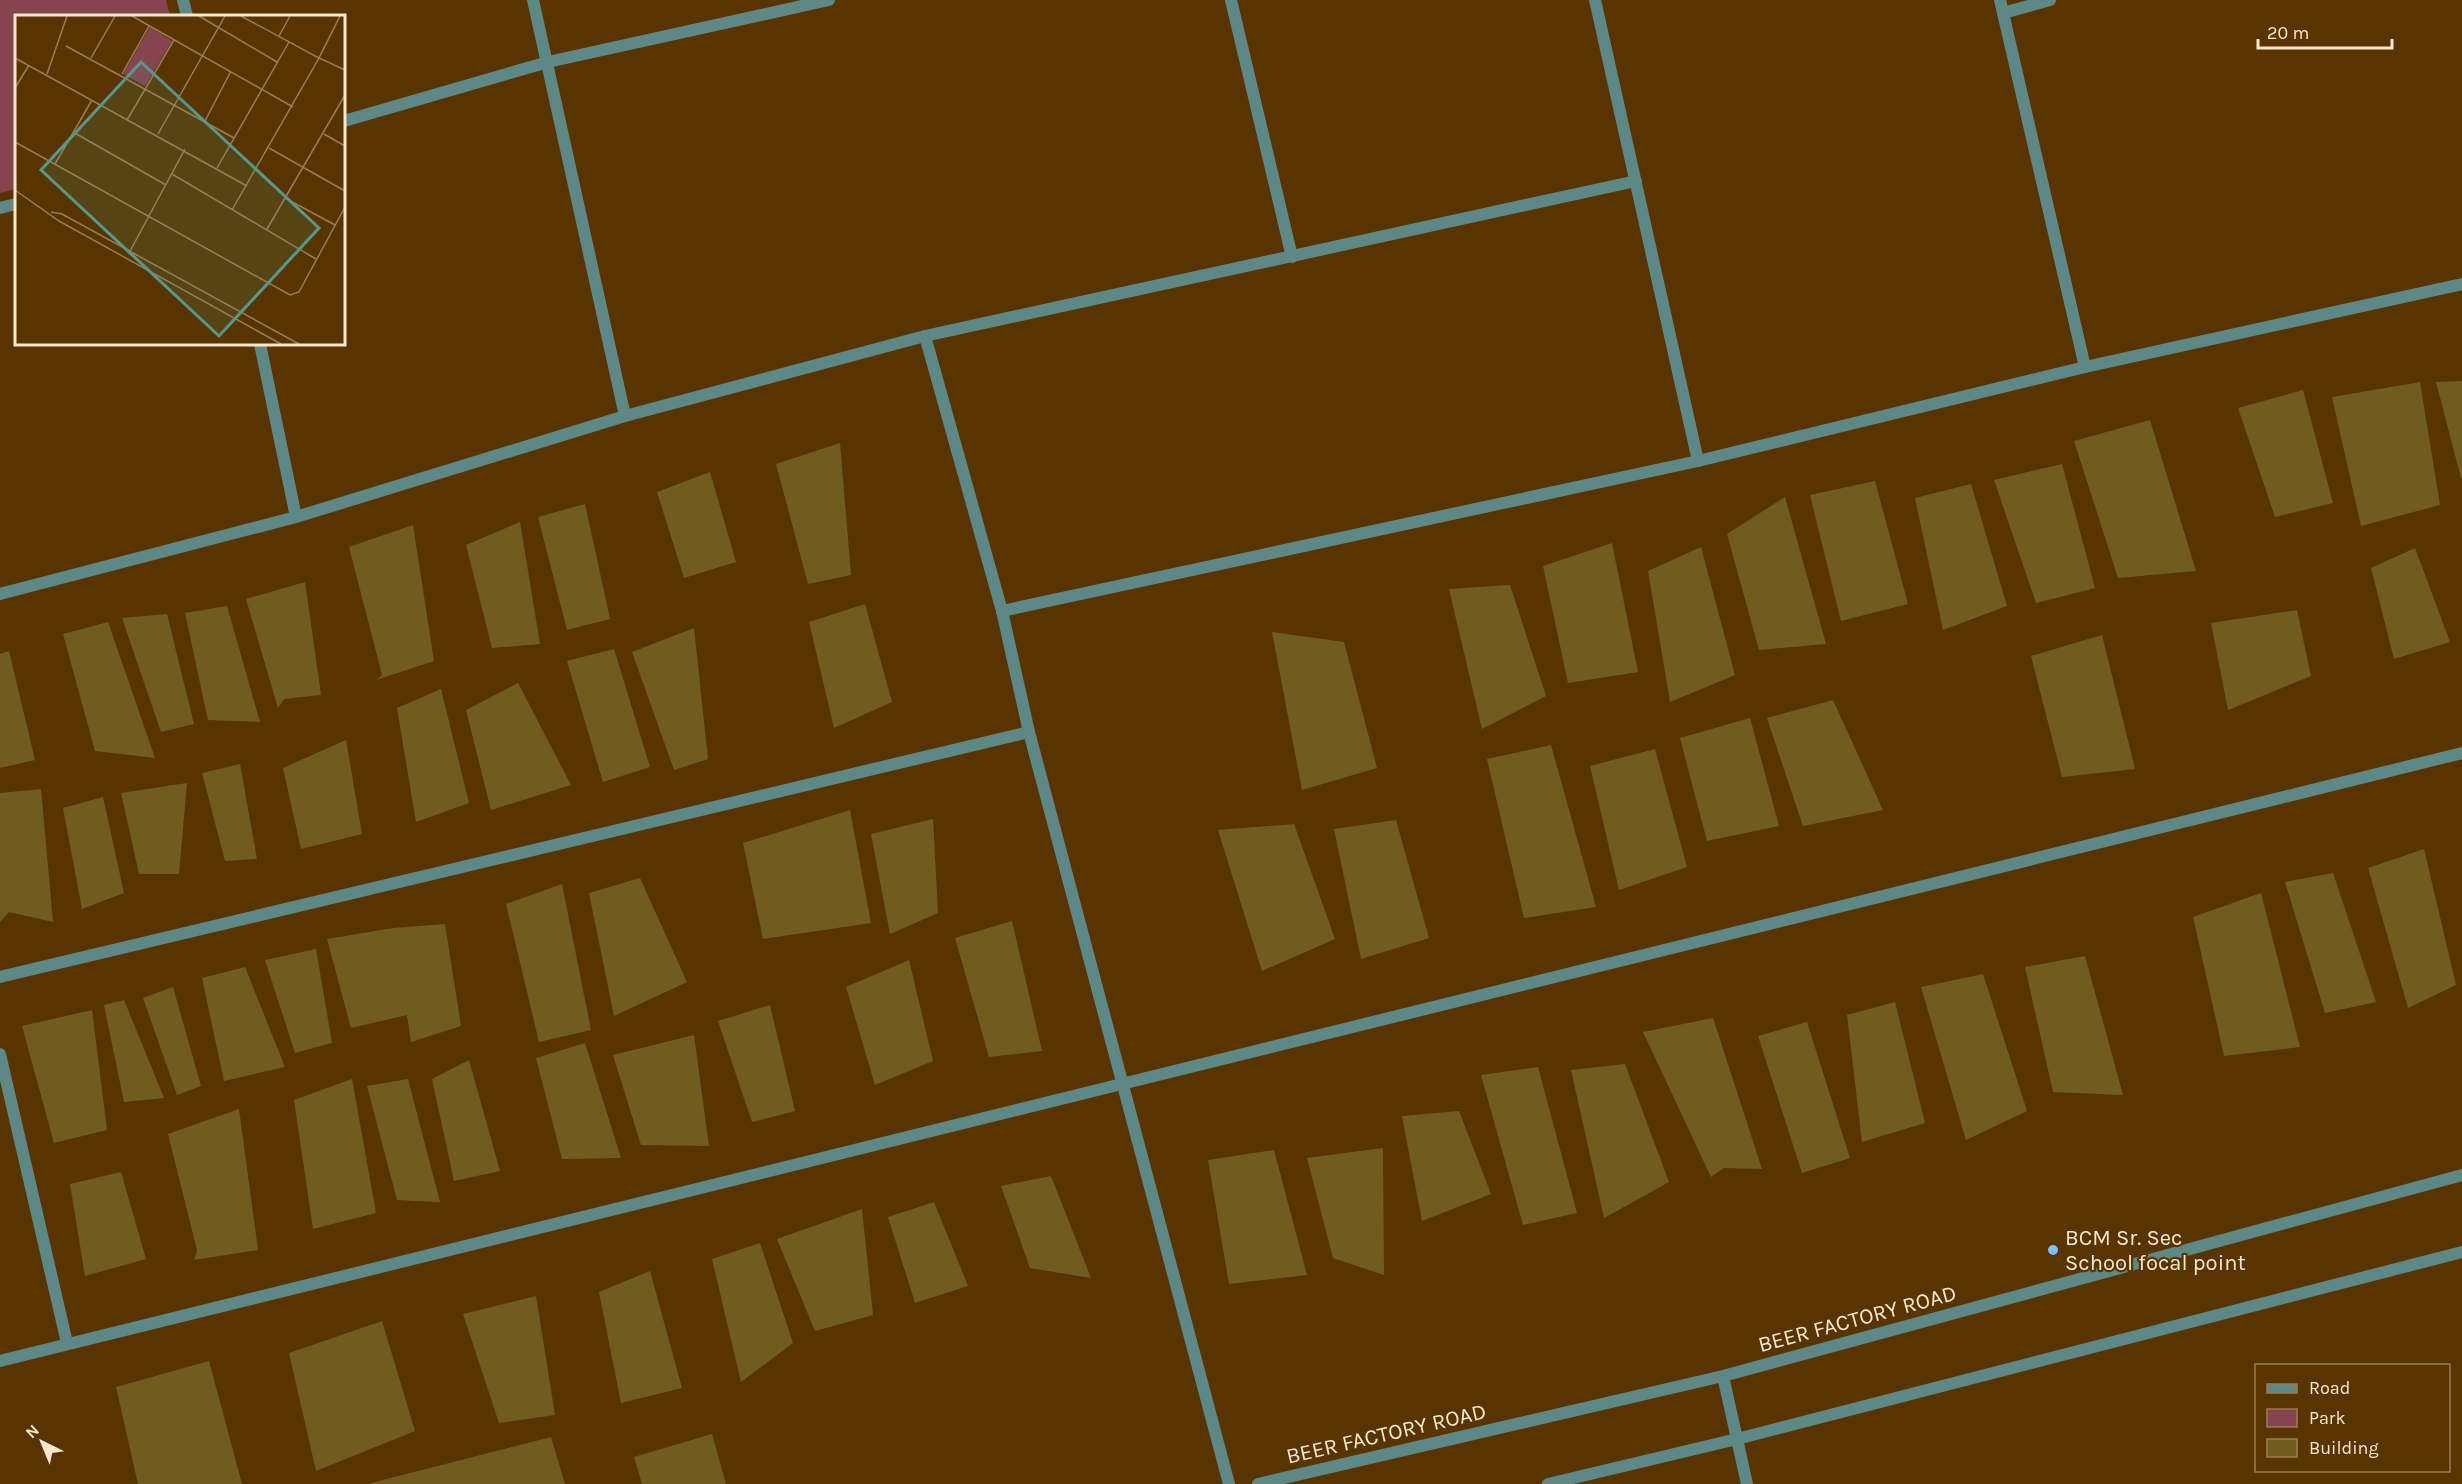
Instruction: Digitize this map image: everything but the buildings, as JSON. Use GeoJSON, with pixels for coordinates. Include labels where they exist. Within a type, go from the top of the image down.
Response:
{"type":"FeatureCollection","features":[{"type":"Feature","properties":{"kind":"street"},"geometry":{"type":"LineString","coordinates":[[183,0],[187,15]]}},
{"type":"Feature","properties":{"kind":"street"},"geometry":{"type":"LineString","coordinates":[[532,0],[548,62],[625,416]]}},
{"type":"Feature","properties":{"kind":"street"},"geometry":{"type":"LineString","coordinates":[[345,121],[548,62],[829,0]]}},
{"type":"Feature","properties":{"kind":"street"},"geometry":{"type":"LineString","coordinates":[[1231,0],[1293,257]]}},
{"type":"Feature","properties":{"kind":"street"},"geometry":{"type":"LineString","coordinates":[[1595,0],[1698,461]]}},
{"type":"Feature","properties":{"kind":"street"},"geometry":{"type":"LineString","coordinates":[[2000,0],[2085,367]]}},
{"type":"Feature","properties":{"kind":"street"},"geometry":{"type":"LineString","coordinates":[[2003,13],[2050,0]]}},
{"type":"Feature","properties":{"kind":"street"},"geometry":{"type":"LineString","coordinates":[[0,594],[296,517],[625,416],[925,336],[1636,181]]}},
{"type":"Feature","properties":{"kind":"street"},"geometry":{"type":"LineString","coordinates":[[0,208],[15,204]]}},
{"type":"Feature","properties":{"kind":"street"},"geometry":{"type":"LineString","coordinates":[[1002,611],[1698,461],[2085,367],[2462,284]]}},
{"type":"Feature","properties":{"kind":"street"},"geometry":{"type":"LineString","coordinates":[[925,336],[1002,611],[1029,732],[1229,1484]]}},
{"type":"Feature","properties":{"kind":"street"},"geometry":{"type":"LineString","coordinates":[[260,345],[296,517]]}},
{"type":"Feature","properties":{"kind":"street"},"geometry":{"type":"LineString","coordinates":[[0,977],[1029,732]]}},
{"type":"Feature","properties":{"kind":"street"},"geometry":{"type":"LineString","coordinates":[[0,1360],[2462,753]]}},
{"type":"Feature","properties":{"kind":"street"},"geometry":{"type":"LineString","coordinates":[[0,1054],[67,1343]]}},
{"type":"Feature","properties":{"kind":"street","name":"BEER FACTORY ROAD"},"geometry":{"type":"LineString","coordinates":[[1258,1484],[1723,1376],[2462,1174]]}},
{"type":"Feature","properties":{"kind":"street"},"geometry":{"type":"LineString","coordinates":[[1548,1484],[1737,1439],[2462,1252]]}},
{"type":"Feature","properties":{"kind":"street"},"geometry":{"type":"LineString","coordinates":[[1723,1376],[1747,1484]]}},
{"type":"Feature","properties":{"kind":"green space"},"geometry":{"type":"Polygon","coordinates":[[[0,0],[166,0],[170,15],[15,15],[15,189],[0,193],[0,0]]]}},
{"type":"Feature","properties":{"kind":"place","name":"BCM Sr. Sec School focal point"},"geometry":{"type":"Point","coordinates":[2053,1250]}}]}
